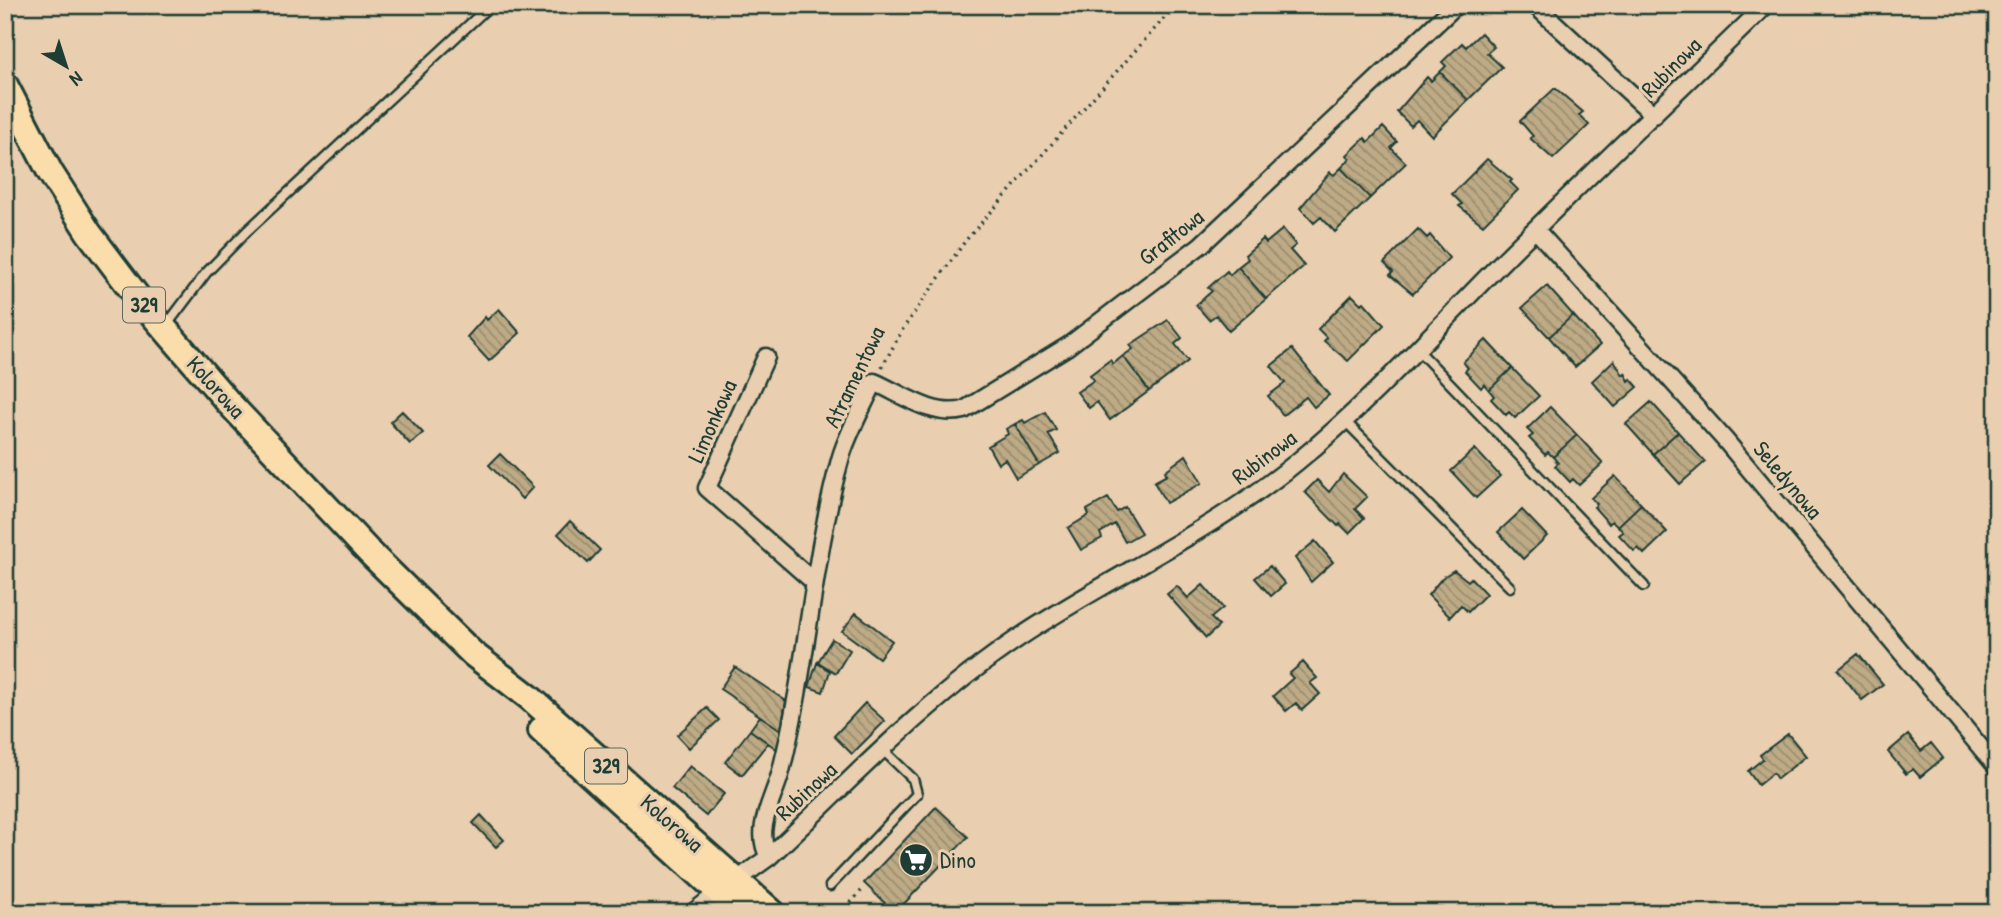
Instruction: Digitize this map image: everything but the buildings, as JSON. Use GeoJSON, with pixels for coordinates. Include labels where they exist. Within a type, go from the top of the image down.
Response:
{"type":"FeatureCollection","features":[{"type":"Feature","properties":{"kind":"main road","name":"Kolorowa"},"geometry":{"type":"LineString","coordinates":[[5,85],[50,172],[89,233],[164,329],[319,500],[473,654],[529,697],[728,886],[773,913]]}},
{"type":"Feature","properties":{"kind":"main road","name":"Kolorowa"},"geometry":{"type":"LineString","coordinates":[[728,886],[742,913]]}},
{"type":"Feature","properties":{"kind":"street","name":"Grafitowa"},"geometry":{"type":"LineString","coordinates":[[874,382],[924,405],[951,413],[964,411],[1038,366],[1201,245],[1456,5]]}},
{"type":"Feature","properties":{"kind":"street"},"geometry":{"type":"LineString","coordinates":[[1535,5],[1654,115]]}},
{"type":"Feature","properties":{"kind":"street","name":"Rubinowa"},"geometry":{"type":"LineString","coordinates":[[728,886],[769,857],[950,688],[1016,640],[1253,496],[1345,421],[1766,5]]}},
{"type":"Feature","properties":{"kind":"street","name":"Seledynowa"},"geometry":{"type":"LineString","coordinates":[[1536,230],[1726,440],[1997,767]]}},
{"type":"Feature","properties":{"kind":"street","name":"Limonkowa"},"geometry":{"type":"LineString","coordinates":[[766,357],[707,488],[814,582]]}},
{"type":"Feature","properties":{"kind":"street","name":"Atramentowa"},"geometry":{"type":"LineString","coordinates":[[769,857],[763,846],[762,835],[781,771],[814,582],[840,457],[874,382]]}},
{"type":"Feature","properties":{"kind":"street"},"geometry":{"type":"LineString","coordinates":[[695,913],[728,886]]}},
{"type":"Feature","properties":{"kind":"lane"},"geometry":{"type":"LineString","coordinates":[[164,329],[206,273],[247,231],[485,10]]}},
{"type":"Feature","properties":{"kind":"lane"},"geometry":{"type":"LineString","coordinates":[[1417,349],[1644,586]]}},
{"type":"Feature","properties":{"kind":"lane"},"geometry":{"type":"LineString","coordinates":[[1345,421],[1510,587]]}},
{"type":"Feature","properties":{"kind":"lane"},"geometry":{"type":"LineString","coordinates":[[830,886],[917,794],[913,779],[883,750]]}},
{"type":"Feature","properties":{"kind":"path","name":"Atramentowa"},"geometry":{"type":"LineString","coordinates":[[874,382],[904,327],[966,240],[1176,5]]}},
{"type":"Feature","properties":{"kind":"path"},"geometry":{"type":"LineString","coordinates":[[841,913],[862,890]]}},
{"type":"Feature","properties":{"kind":"place","name":"Dino"},"geometry":{"type":"Point","coordinates":[916,860]}}]}
